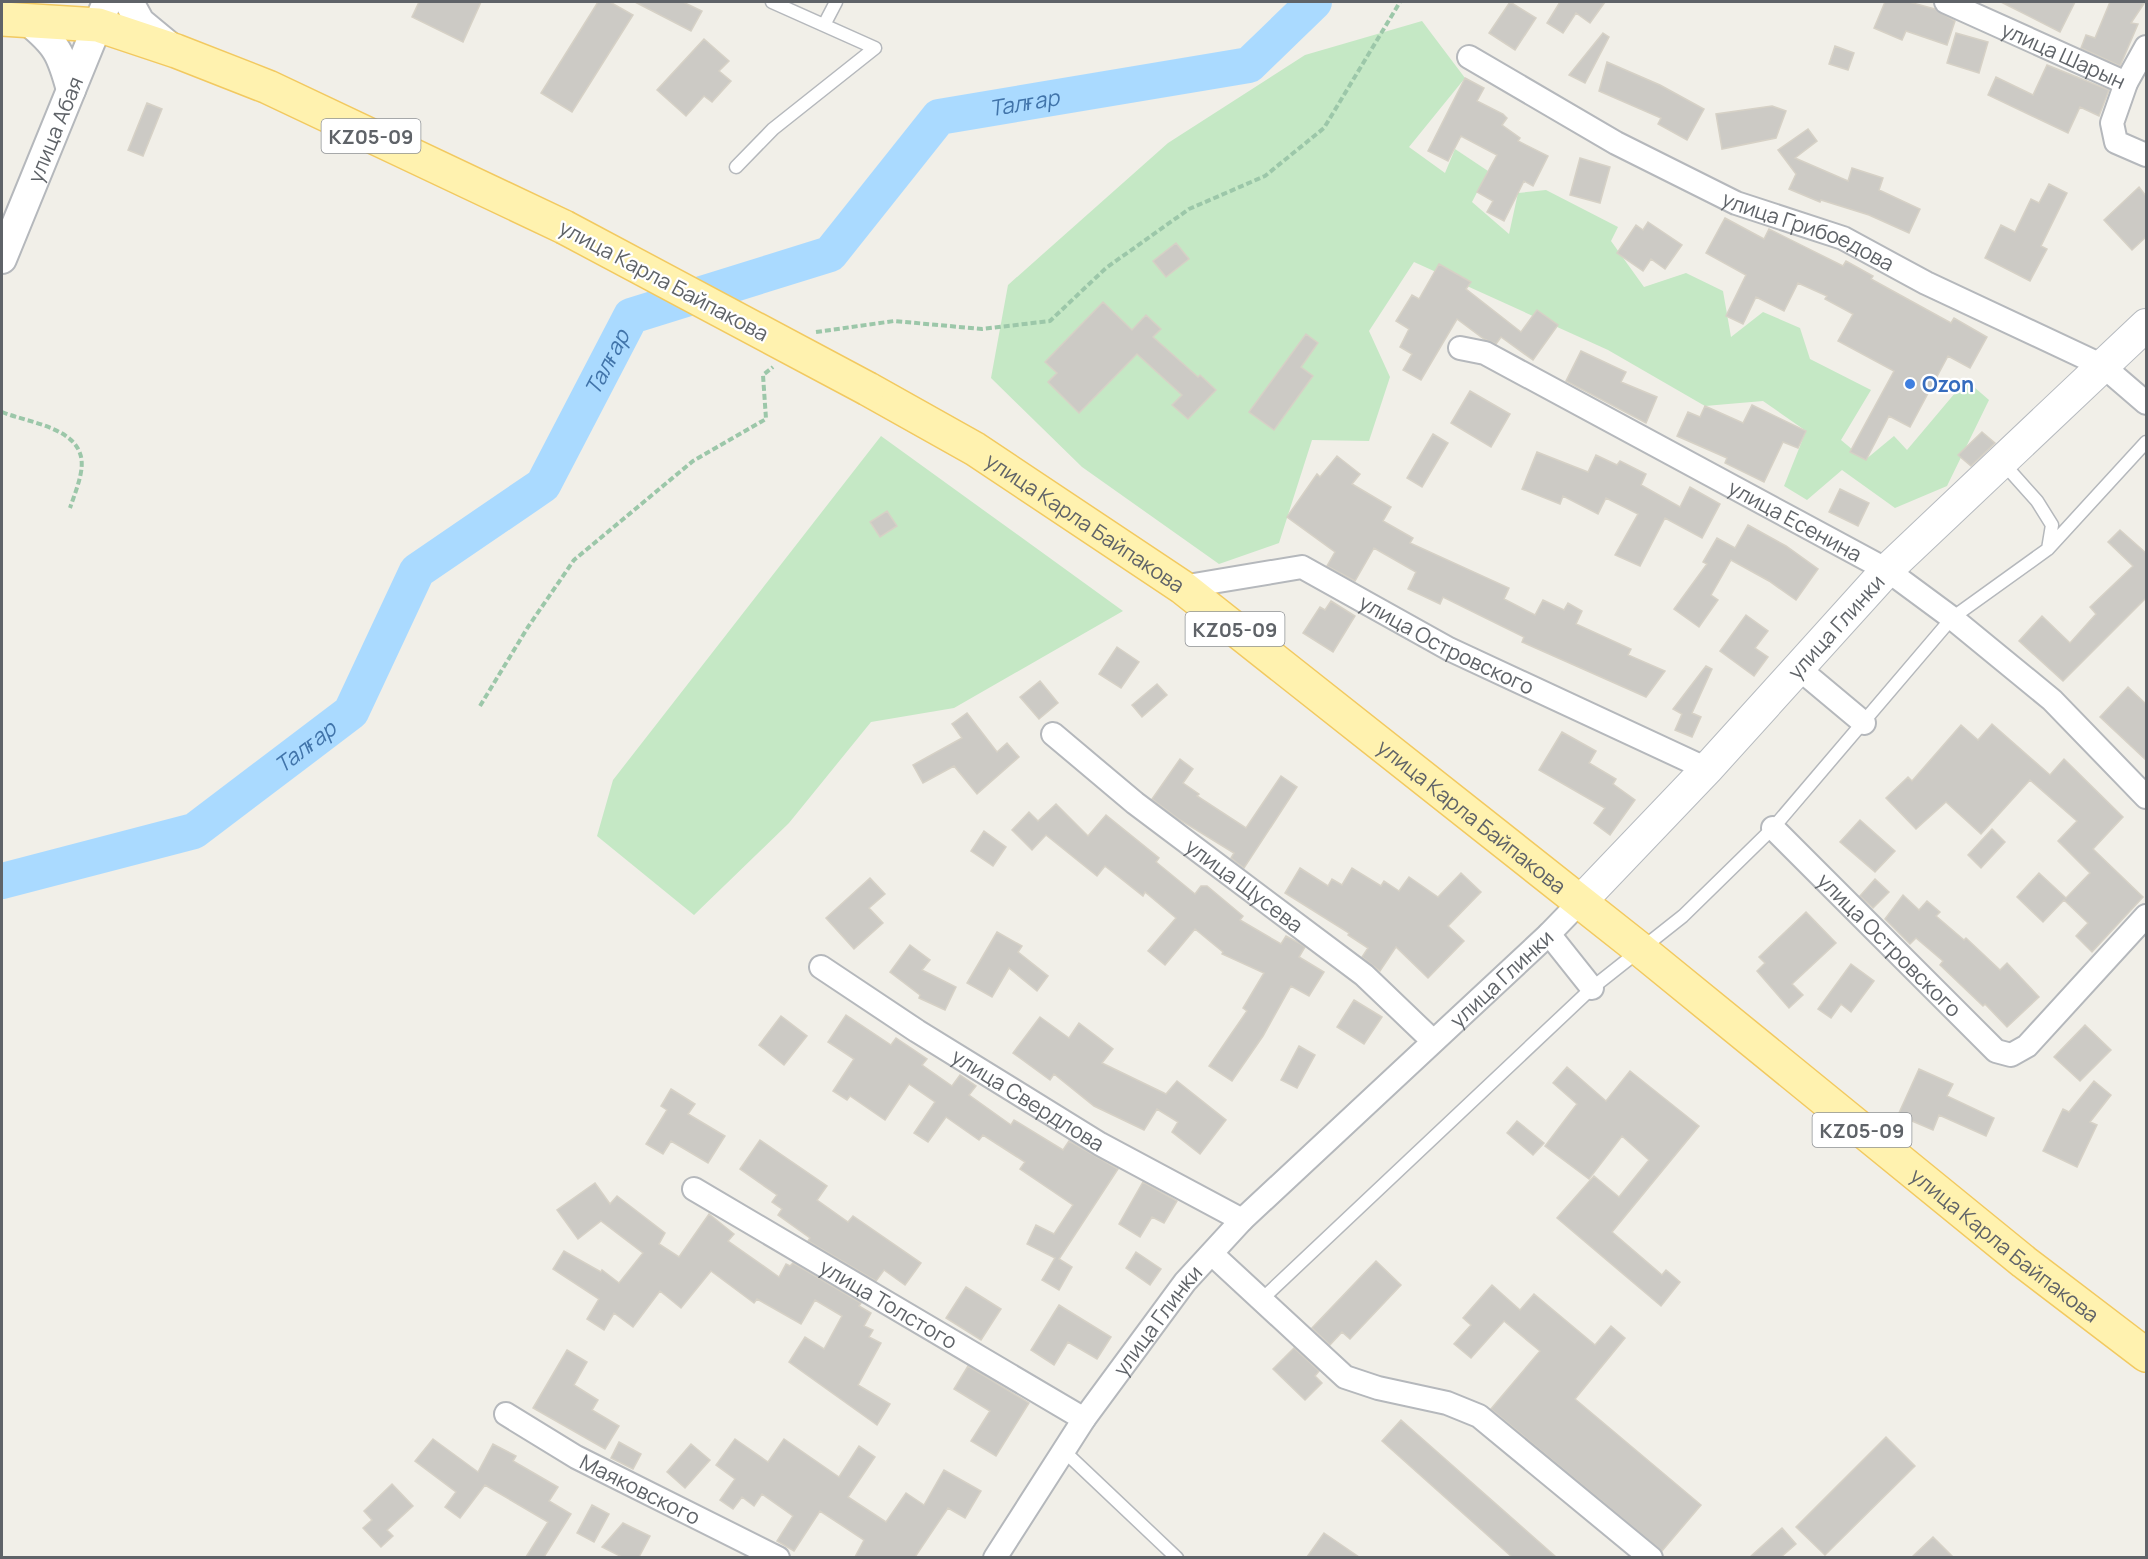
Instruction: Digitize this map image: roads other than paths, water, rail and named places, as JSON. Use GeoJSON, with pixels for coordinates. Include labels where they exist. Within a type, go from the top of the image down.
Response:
{"type":"FeatureCollection","features":[{"type":"Feature","properties":{"kind":"main road","name":"KZ05-09"},"geometry":{"type":"LineString","coordinates":[[15,20],[103,13],[176,51]]}},
{"type":"Feature","properties":{"kind":"main road","name":"улица Карла Байпакова"},"geometry":{"type":"LineString","coordinates":[[176,51],[268,87],[564,227],[868,389],[975,449],[1182,587],[1641,950],[2024,1262],[2146,1355]]}},
{"type":"Feature","properties":{"kind":"main road","name":"улица Глинки"},"geometry":{"type":"LineString","coordinates":[[1580,902],[1707,769],[1887,570],[2146,325]]}},
{"type":"Feature","properties":{"kind":"street"},"geometry":{"type":"LineString","coordinates":[[129,2],[140,22],[176,51]]}},
{"type":"Feature","properties":{"kind":"street","name":"улица Шарын"},"geometry":{"type":"LineString","coordinates":[[1946,2],[2126,83],[2112,123],[2116,142],[2146,155]]}},
{"type":"Feature","properties":{"kind":"street","name":"улица Абая"},"geometry":{"type":"LineString","coordinates":[[2,260],[103,13]]}},
{"type":"Feature","properties":{"kind":"street"},"geometry":{"type":"LineString","coordinates":[[15,20],[53,42],[63,61],[71,90]]}},
{"type":"Feature","properties":{"kind":"street"},"geometry":{"type":"LineString","coordinates":[[2126,83],[2146,47]]}},
{"type":"Feature","properties":{"kind":"street","name":"улица Грибоедова"},"geometry":{"type":"LineString","coordinates":[[1469,57],[1616,143],[1736,203],[1843,238],[1926,283],[2103,366],[2146,403]]}},
{"type":"Feature","properties":{"kind":"street","name":"улица Есенина"},"geometry":{"type":"LineString","coordinates":[[1460,348],[1485,353],[1887,570],[1952,618],[2052,700],[2146,797]]}},
{"type":"Feature","properties":{"kind":"street","name":"улица Островского"},"geometry":{"type":"LineString","coordinates":[[1182,587],[1302,567],[1449,649],[1707,769]]}},
{"type":"Feature","properties":{"kind":"street"},"geometry":{"type":"LineString","coordinates":[[1797,667],[1864,723]]}},
{"type":"Feature","properties":{"kind":"street","name":"улица Щусева"},"geometry":{"type":"LineString","coordinates":[[1053,734],[1135,803],[1364,975],[1433,1041]]}},
{"type":"Feature","properties":{"kind":"street","name":"улица Островского"},"geometry":{"type":"LineString","coordinates":[[1773,828],[1996,1051],[2011,1055],[2027,1046],[2146,916]]}},
{"type":"Feature","properties":{"kind":"street","name":"улица Глинки"},"geometry":{"type":"LineString","coordinates":[[995,1557],[1065,1452],[1084,1419],[1185,1282],[1242,1220],[1549,934],[1580,902]]}},
{"type":"Feature","properties":{"kind":"street"},"geometry":{"type":"LineString","coordinates":[[1549,934],[1592,988]]}},
{"type":"Feature","properties":{"kind":"street","name":"улица Свердлова"},"geometry":{"type":"LineString","coordinates":[[821,967],[917,1031],[1100,1144],[1242,1220]]}},
{"type":"Feature","properties":{"kind":"street","name":"улица Толстого"},"geometry":{"type":"LineString","coordinates":[[694,1189],[1084,1419]]}},
{"type":"Feature","properties":{"kind":"street"},"geometry":{"type":"LineString","coordinates":[[1212,1254],[1260,1301],[1346,1377],[1378,1388],[1447,1403],[1479,1416],[1651,1557]]}},
{"type":"Feature","properties":{"kind":"street","name":"Маяковского"},"geometry":{"type":"LineString","coordinates":[[506,1414],[576,1457],[778,1557]]}},
{"type":"Feature","properties":{"kind":"lane"},"geometry":{"type":"LineString","coordinates":[[736,167],[773,129],[875,48],[772,2]]}},
{"type":"Feature","properties":{"kind":"lane"},"geometry":{"type":"LineString","coordinates":[[824,25],[836,2]]}},
{"type":"Feature","properties":{"kind":"lane"},"geometry":{"type":"LineString","coordinates":[[1260,1301],[1592,988],[1683,916],[1773,828],[1952,618],[2048,549],[2146,442]]}},
{"type":"Feature","properties":{"kind":"lane"},"geometry":{"type":"LineString","coordinates":[[2002,461],[2037,501],[2052,525],[2048,549]]}},
{"type":"Feature","properties":{"kind":"lane"},"geometry":{"type":"LineString","coordinates":[[1065,1452],[1177,1557]]}},
{"type":"Feature","properties":{"kind":"waterway","name":"Талғар"},"geometry":{"type":"LineString","coordinates":[[2,881],[194,831],[351,712],[417,571],[543,485],[631,316],[830,254],[939,117],[1249,65],[1314,2]]}},
{"type":"Feature","properties":{"kind":"place","name":"Ozon"},"geometry":{"type":"Point","coordinates":[1910,384]}}]}
